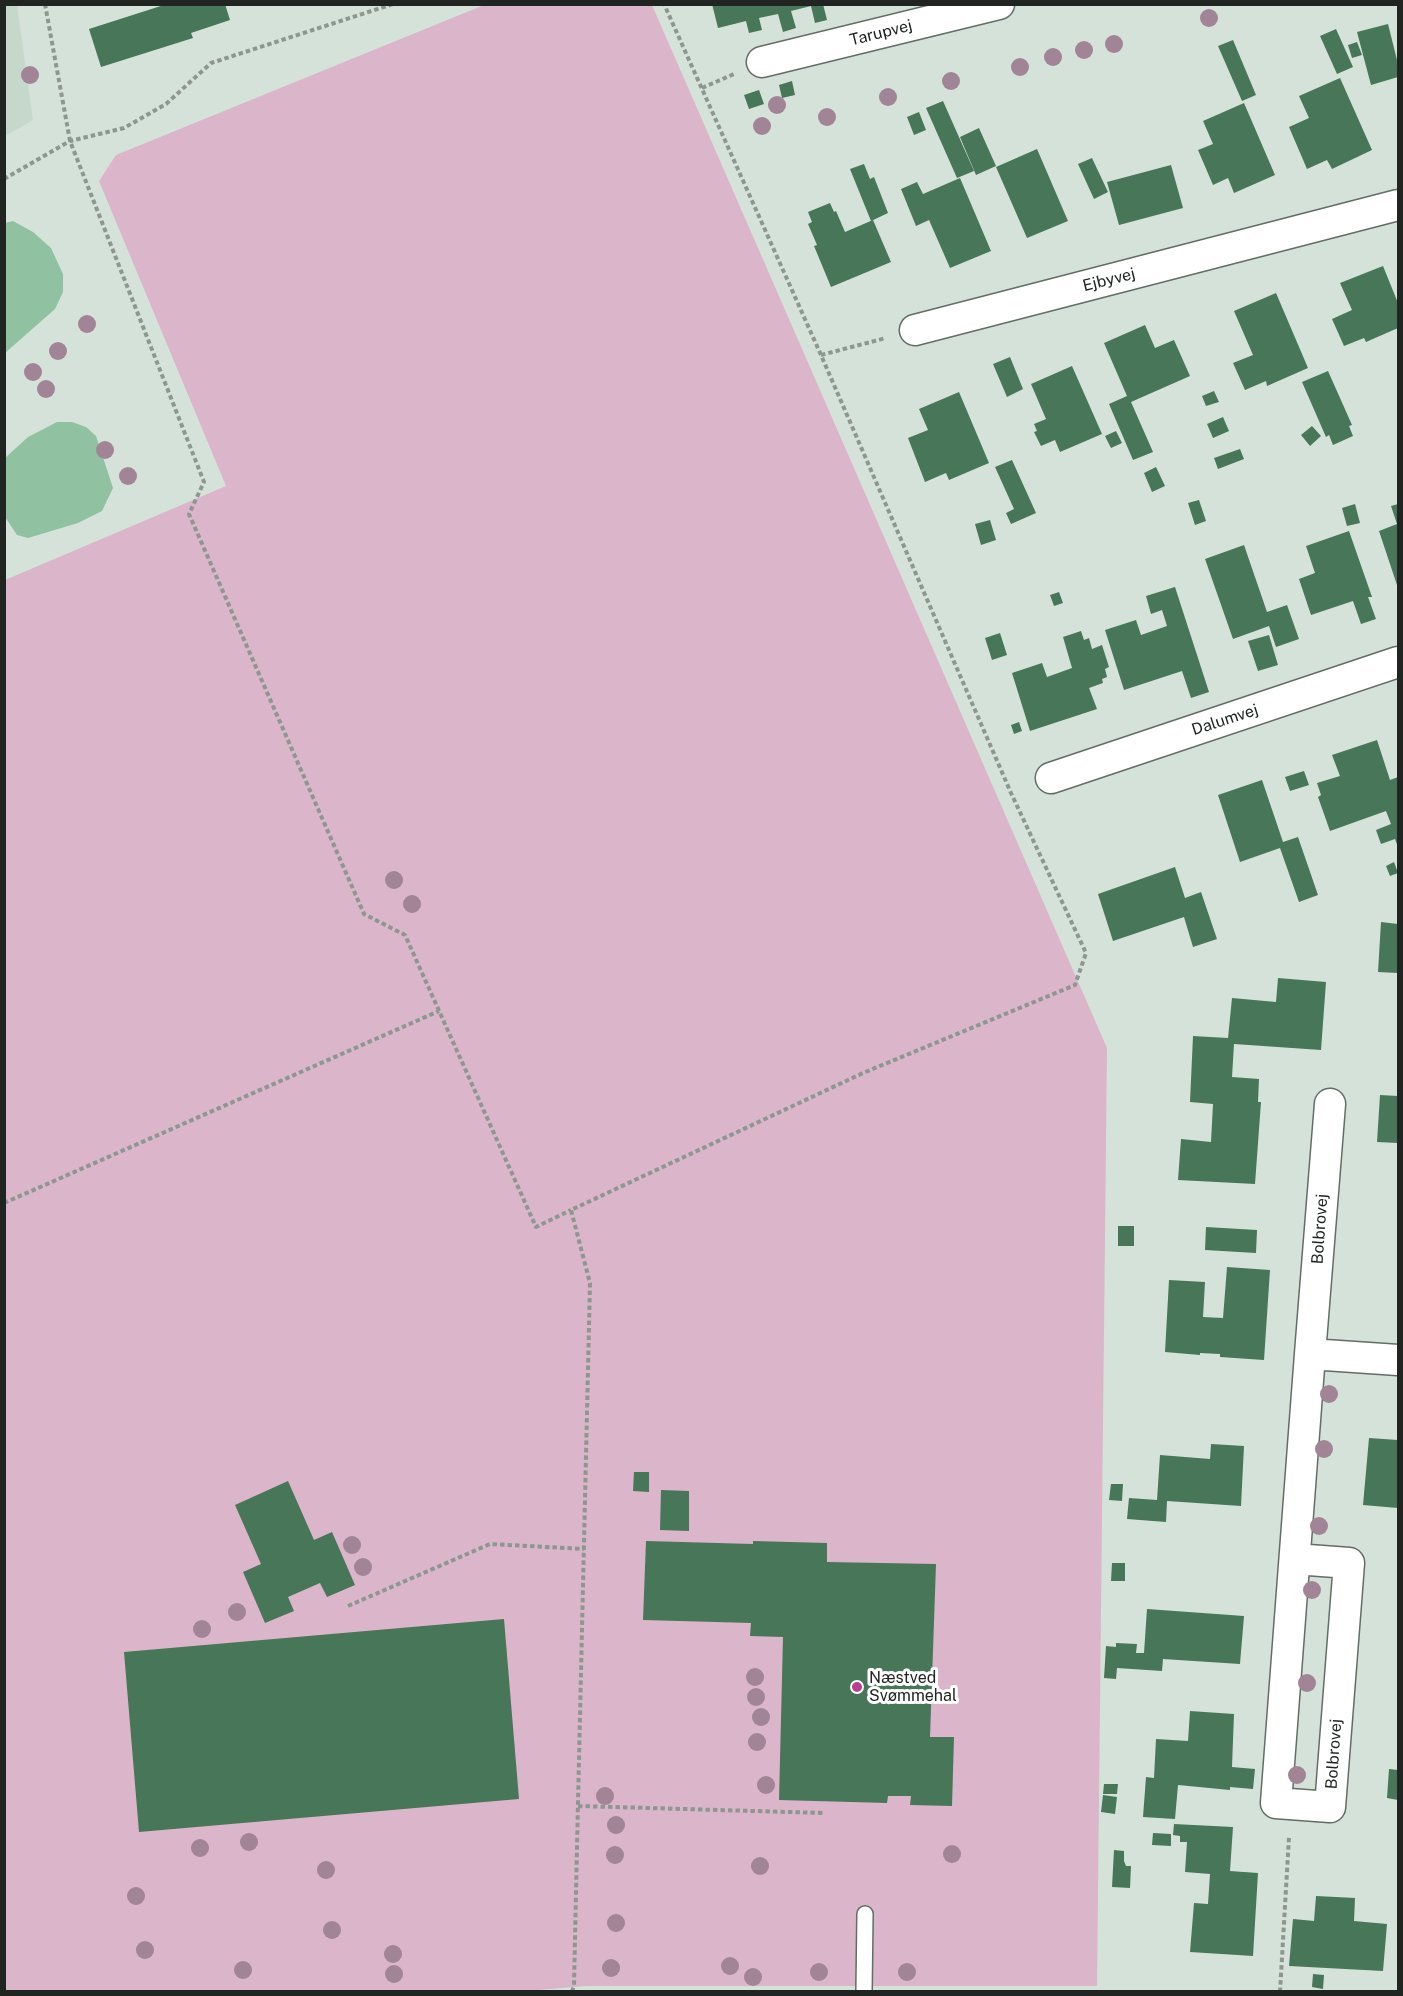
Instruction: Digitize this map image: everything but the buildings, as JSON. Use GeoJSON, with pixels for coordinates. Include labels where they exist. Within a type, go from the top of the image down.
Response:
{"type":"FeatureCollection","features":[{"type":"Feature","properties":{"kind":"street","name":"Tarupvej"},"geometry":{"type":"LineString","coordinates":[[762,62],[999,4]]}},
{"type":"Feature","properties":{"kind":"street","name":"Ejbyvej"},"geometry":{"type":"LineString","coordinates":[[915,330],[1398,205]]}},
{"type":"Feature","properties":{"kind":"street","name":"Dalumvej"},"geometry":{"type":"LineString","coordinates":[[1051,778],[1398,662]]}},
{"type":"Feature","properties":{"kind":"street","name":"Bolbrovej"},"geometry":{"type":"LineString","coordinates":[[1294,1559],[1349,1563],[1330,1808],[1276,1803],[1294,1559],[1330,1104]]}},
{"type":"Feature","properties":{"kind":"street"},"geometry":{"type":"LineString","coordinates":[[1310,1354],[1398,1360]]}},
{"type":"Feature","properties":{"kind":"lane"},"geometry":{"type":"LineString","coordinates":[[864,1992],[865,1914]]}},
{"type":"Feature","properties":{"kind":"path"},"geometry":{"type":"LineString","coordinates":[[45,4],[70,141],[204,483],[189,514],[364,914],[405,935],[536,1227],[863,1073],[1075,986],[1086,953],[1011,793],[821,355],[664,4]]}},
{"type":"Feature","properties":{"kind":"path"},"geometry":{"type":"LineString","coordinates":[[4,179],[70,141],[124,128],[166,104],[211,63],[393,4]]}},
{"type":"Feature","properties":{"kind":"path"},"geometry":{"type":"LineString","coordinates":[[821,355],[915,330]]}},
{"type":"Feature","properties":{"kind":"path"},"geometry":{"type":"LineString","coordinates":[[4,1203],[439,1011]]}},
{"type":"Feature","properties":{"kind":"path"},"geometry":{"type":"LineString","coordinates":[[571,1210],[590,1283],[574,1986],[572,1992]]}},
{"type":"Feature","properties":{"kind":"path"},"geometry":{"type":"LineString","coordinates":[[348,1606],[490,1544],[584,1549]]}},
{"type":"Feature","properties":{"kind":"path"},"geometry":{"type":"LineString","coordinates":[[1280,1992],[1291,1804]]}},
{"type":"Feature","properties":{"kind":"path"},"geometry":{"type":"LineString","coordinates":[[578,1806],[824,1813]]}},
{"type":"Feature","properties":{"kind":"shaded area"},"geometry":{"type":"Polygon","coordinates":[[[5,4],[17,5],[33,120],[5,136],[5,4]]]}},
{"type":"Feature","properties":{"kind":"shaded area"},"geometry":{"type":"Polygon","coordinates":[[[484,5],[652,5],[1107,1048],[1097,1986],[587,1986],[514,1992],[5,1991],[5,580],[226,486],[99,181],[116,155],[484,5]]]}},
{"type":"Feature","properties":{"kind":"shaded area"},"geometry":{"type":"Polygon","coordinates":[[[13,221],[33,232],[51,248],[63,274],[63,292],[55,309],[5,353],[5,223],[13,221]]]}},
{"type":"Feature","properties":{"kind":"shaded area"},"geometry":{"type":"Polygon","coordinates":[[[57,422],[72,422],[86,427],[96,436],[113,488],[102,511],[78,523],[28,538],[17,535],[5,517],[5,458],[28,437],[57,422]]]}},
{"type":"Feature","properties":{"kind":"place","name":"Næstved Svømmehal"},"geometry":{"type":"Point","coordinates":[857,1687]}}]}
